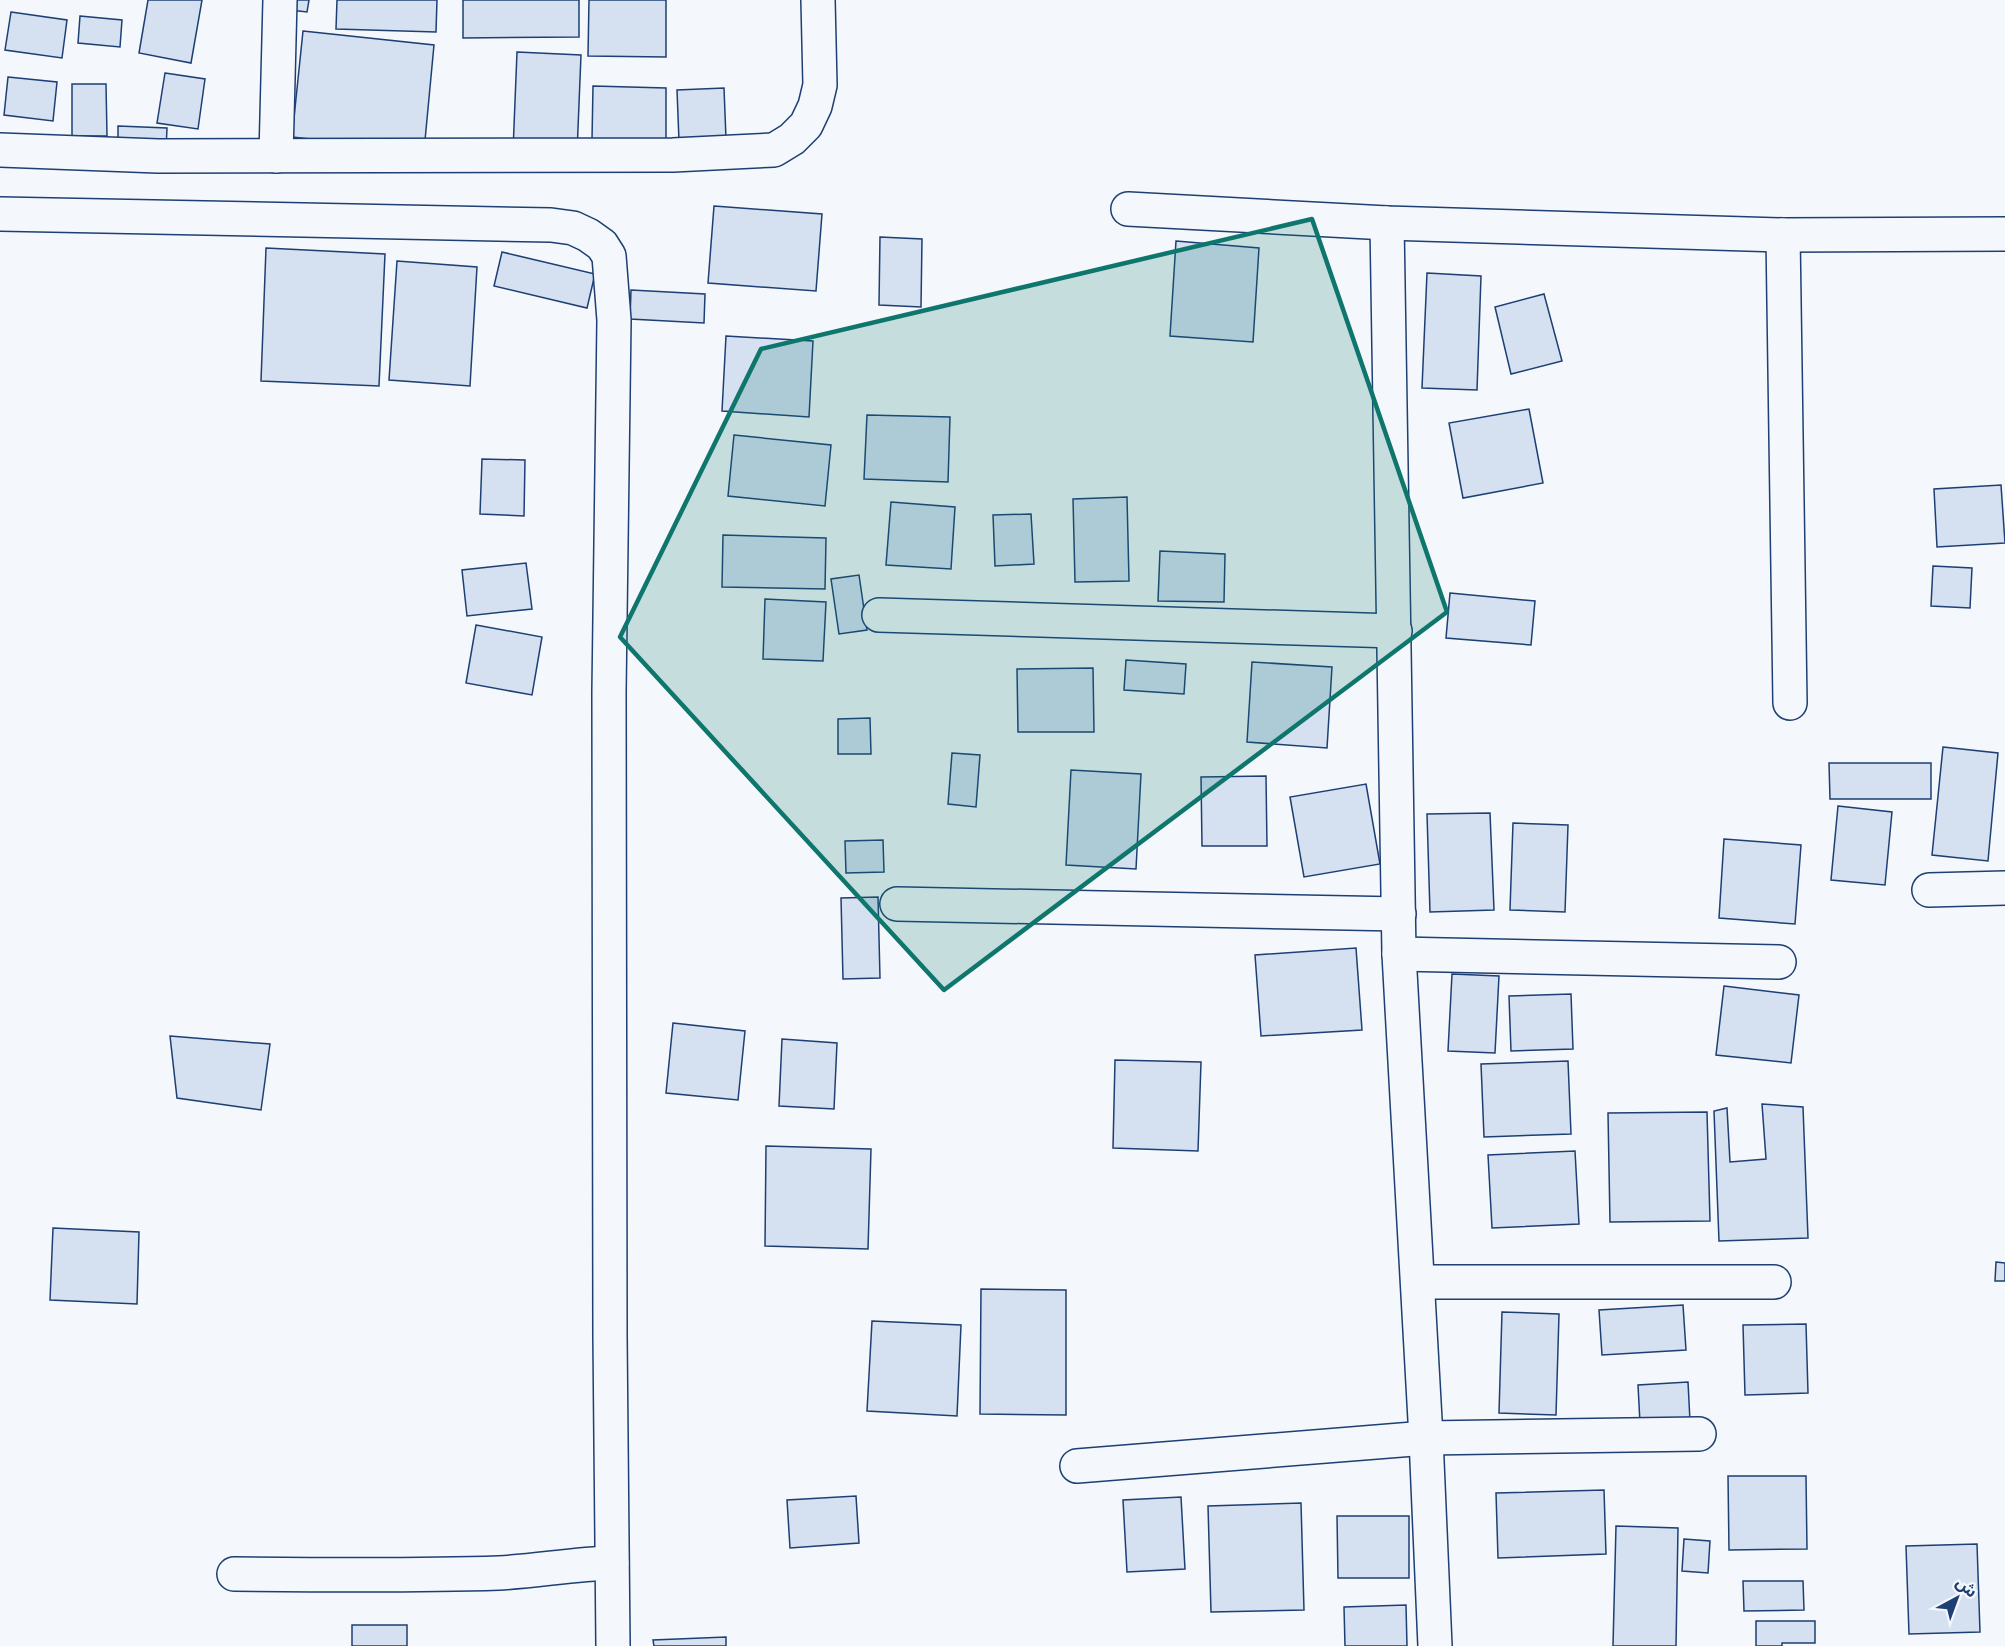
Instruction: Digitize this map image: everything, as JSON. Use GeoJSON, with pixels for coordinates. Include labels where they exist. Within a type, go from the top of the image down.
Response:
{"type":"FeatureCollection","features":[{"type":"Feature","properties":{"kind":"street"},"geometry":{"type":"LineString","coordinates":[[276,156],[280,0]]}},
{"type":"Feature","properties":{"kind":"street"},"geometry":{"type":"LineString","coordinates":[[0,150],[158,156],[276,156],[673,155],[774,150],[792,139],[806,125],[815,106],[820,85],[818,0]]}},
{"type":"Feature","properties":{"kind":"street"},"geometry":{"type":"LineString","coordinates":[[1128,209],[1387,223],[1783,235],[2005,234]]}},
{"type":"Feature","properties":{"kind":"street"},"geometry":{"type":"LineString","coordinates":[[0,214],[551,225],[573,228],[588,235],[602,245],[609,256],[614,320],[609,692],[613,1646]]}},
{"type":"Feature","properties":{"kind":"street"},"geometry":{"type":"LineString","coordinates":[[1387,223],[1399,954],[1418,1282],[1435,1646]]}},
{"type":"Feature","properties":{"kind":"street"},"geometry":{"type":"LineString","coordinates":[[1783,235],[1790,703]]}},
{"type":"Feature","properties":{"kind":"street"},"geometry":{"type":"LineString","coordinates":[[879,615],[1395,630]]}},
{"type":"Feature","properties":{"kind":"street"},"geometry":{"type":"LineString","coordinates":[[1929,890],[2005,888]]}},
{"type":"Feature","properties":{"kind":"street"},"geometry":{"type":"LineString","coordinates":[[897,904],[1399,914]]}},
{"type":"Feature","properties":{"kind":"street"},"geometry":{"type":"LineString","coordinates":[[1399,954],[1779,962]]}},
{"type":"Feature","properties":{"kind":"street"},"geometry":{"type":"LineString","coordinates":[[1418,1282],[1774,1282]]}},
{"type":"Feature","properties":{"kind":"street"},"geometry":{"type":"LineString","coordinates":[[1077,1466],[1426,1438],[1699,1434]]}},
{"type":"Feature","properties":{"kind":"street"},"geometry":{"type":"LineString","coordinates":[[234,1574],[420,1576],[517,1572],[612,1563]]}},
{"type":"Feature","properties":{"kind":"highlighted area"},"geometry":{"type":"Polygon","coordinates":[[[1312,219],[1447,612],[944,990],[620,637],[761,349],[1312,219]]]}},
{"type":"Feature","properties":{"kind":"building"},"geometry":{"type":"Polygon","coordinates":[[[148,0],[202,0],[191,63],[139,53],[148,0]]]}},
{"type":"Feature","properties":{"kind":"building"},"geometry":{"type":"Polygon","coordinates":[[[291,0],[309,0],[307,12],[290,10],[291,0]]]}},
{"type":"Feature","properties":{"kind":"building"},"geometry":{"type":"Polygon","coordinates":[[[337,0],[437,0],[436,32],[336,29],[337,0]]]}},
{"type":"Feature","properties":{"kind":"building"},"geometry":{"type":"Polygon","coordinates":[[[463,0],[579,0],[579,37],[463,38],[463,0]]]}},
{"type":"Feature","properties":{"kind":"building"},"geometry":{"type":"Polygon","coordinates":[[[589,0],[666,0],[666,57],[588,56],[589,0]]]}},
{"type":"Feature","properties":{"kind":"building"},"geometry":{"type":"Polygon","coordinates":[[[11,12],[67,20],[62,58],[5,50],[11,12]]]}},
{"type":"Feature","properties":{"kind":"building"},"geometry":{"type":"Polygon","coordinates":[[[80,16],[122,20],[120,47],[78,43],[80,16]]]}},
{"type":"Feature","properties":{"kind":"building"},"geometry":{"type":"Polygon","coordinates":[[[303,31],[434,45],[424,151],[292,137],[303,31]]]}},
{"type":"Feature","properties":{"kind":"building"},"geometry":{"type":"Polygon","coordinates":[[[517,52],[581,55],[577,153],[513,151],[517,52]]]}},
{"type":"Feature","properties":{"kind":"building"},"geometry":{"type":"Polygon","coordinates":[[[165,73],[205,79],[198,129],[157,123],[165,73]]]}},
{"type":"Feature","properties":{"kind":"building"},"geometry":{"type":"Polygon","coordinates":[[[8,77],[57,82],[53,121],[4,115],[8,77]]]}},
{"type":"Feature","properties":{"kind":"building"},"geometry":{"type":"Polygon","coordinates":[[[72,84],[106,84],[107,136],[72,136],[72,84]]]}},
{"type":"Feature","properties":{"kind":"building"},"geometry":{"type":"Polygon","coordinates":[[[593,86],[666,88],[666,141],[592,140],[593,86]]]}},
{"type":"Feature","properties":{"kind":"building"},"geometry":{"type":"Polygon","coordinates":[[[724,88],[726,139],[679,141],[677,90],[724,88]]]}},
{"type":"Feature","properties":{"kind":"building"},"geometry":{"type":"Polygon","coordinates":[[[118,126],[167,128],[166,150],[118,148],[118,126]]]}},
{"type":"Feature","properties":{"kind":"building"},"geometry":{"type":"Polygon","coordinates":[[[714,206],[822,214],[816,291],[708,283],[714,206]]]}},
{"type":"Feature","properties":{"kind":"building"},"geometry":{"type":"Polygon","coordinates":[[[880,237],[922,239],[921,307],[879,305],[880,237]]]}},
{"type":"Feature","properties":{"kind":"building"},"geometry":{"type":"Polygon","coordinates":[[[1176,241],[1259,248],[1253,342],[1170,336],[1176,241]]]}},
{"type":"Feature","properties":{"kind":"building"},"geometry":{"type":"Polygon","coordinates":[[[266,248],[385,254],[379,386],[261,381],[266,248]]]}},
{"type":"Feature","properties":{"kind":"building"},"geometry":{"type":"Polygon","coordinates":[[[502,252],[595,274],[587,308],[494,286],[502,252]]]}},
{"type":"Feature","properties":{"kind":"building"},"geometry":{"type":"Polygon","coordinates":[[[397,261],[477,267],[470,386],[389,380],[397,261]]]}},
{"type":"Feature","properties":{"kind":"building"},"geometry":{"type":"Polygon","coordinates":[[[1427,273],[1481,276],[1477,390],[1422,388],[1427,273]]]}},
{"type":"Feature","properties":{"kind":"building"},"geometry":{"type":"Polygon","coordinates":[[[631,290],[705,294],[704,323],[630,319],[631,290]]]}},
{"type":"Feature","properties":{"kind":"building"},"geometry":{"type":"Polygon","coordinates":[[[1544,294],[1562,361],[1511,374],[1495,307],[1544,294]]]}},
{"type":"Feature","properties":{"kind":"building"},"geometry":{"type":"Polygon","coordinates":[[[726,336],[813,341],[809,417],[722,411],[726,336]]]}},
{"type":"Feature","properties":{"kind":"building"},"geometry":{"type":"Polygon","coordinates":[[[1529,409],[1543,483],[1463,498],[1449,423],[1529,409]]]}},
{"type":"Feature","properties":{"kind":"building"},"geometry":{"type":"Polygon","coordinates":[[[867,415],[950,417],[948,482],[864,479],[867,415]]]}},
{"type":"Feature","properties":{"kind":"building"},"geometry":{"type":"Polygon","coordinates":[[[734,435],[831,445],[825,506],[728,496],[734,435]]]}},
{"type":"Feature","properties":{"kind":"building"},"geometry":{"type":"Polygon","coordinates":[[[482,459],[525,460],[524,516],[480,514],[482,459]]]}},
{"type":"Feature","properties":{"kind":"building"},"geometry":{"type":"Polygon","coordinates":[[[2001,485],[2005,543],[1937,547],[1934,489],[2001,485]]]}},
{"type":"Feature","properties":{"kind":"building"},"geometry":{"type":"Polygon","coordinates":[[[1127,497],[1129,581],[1075,582],[1073,499],[1127,497]]]}},
{"type":"Feature","properties":{"kind":"building"},"geometry":{"type":"Polygon","coordinates":[[[891,502],[955,507],[951,569],[886,565],[891,502]]]}},
{"type":"Feature","properties":{"kind":"building"},"geometry":{"type":"Polygon","coordinates":[[[1031,514],[1034,564],[995,566],[993,515],[1031,514]]]}},
{"type":"Feature","properties":{"kind":"building"},"geometry":{"type":"Polygon","coordinates":[[[723,535],[826,538],[825,589],[722,587],[723,535]]]}},
{"type":"Feature","properties":{"kind":"building"},"geometry":{"type":"Polygon","coordinates":[[[1160,551],[1225,554],[1224,602],[1158,601],[1160,551]]]}},
{"type":"Feature","properties":{"kind":"building"},"geometry":{"type":"Polygon","coordinates":[[[526,563],[532,609],[467,616],[462,570],[526,563]]]}},
{"type":"Feature","properties":{"kind":"building"},"geometry":{"type":"Polygon","coordinates":[[[1933,566],[1972,568],[1970,608],[1931,606],[1933,566]]]}},
{"type":"Feature","properties":{"kind":"building"},"geometry":{"type":"Polygon","coordinates":[[[859,575],[867,630],[839,634],[831,579],[859,575]]]}},
{"type":"Feature","properties":{"kind":"building"},"geometry":{"type":"Polygon","coordinates":[[[1450,593],[1535,601],[1531,645],[1446,638],[1450,593]]]}},
{"type":"Feature","properties":{"kind":"building"},"geometry":{"type":"Polygon","coordinates":[[[765,599],[826,602],[823,661],[763,659],[765,599]]]}},
{"type":"Feature","properties":{"kind":"building"},"geometry":{"type":"Polygon","coordinates":[[[476,625],[542,637],[532,695],[466,683],[476,625]]]}},
{"type":"Feature","properties":{"kind":"building"},"geometry":{"type":"Polygon","coordinates":[[[1126,660],[1186,664],[1184,694],[1124,690],[1126,660]]]}},
{"type":"Feature","properties":{"kind":"building"},"geometry":{"type":"Polygon","coordinates":[[[1252,662],[1332,667],[1327,748],[1247,742],[1252,662]]]}},
{"type":"Feature","properties":{"kind":"building"},"geometry":{"type":"Polygon","coordinates":[[[1093,668],[1094,732],[1018,732],[1017,669],[1093,668]]]}},
{"type":"Feature","properties":{"kind":"building"},"geometry":{"type":"Polygon","coordinates":[[[870,718],[871,754],[838,754],[838,719],[870,718]]]}},
{"type":"Feature","properties":{"kind":"building"},"geometry":{"type":"Polygon","coordinates":[[[1943,747],[1998,753],[1988,861],[1932,855],[1943,747]]]}},
{"type":"Feature","properties":{"kind":"building"},"geometry":{"type":"Polygon","coordinates":[[[952,753],[980,755],[976,807],[948,804],[952,753]]]}},
{"type":"Feature","properties":{"kind":"building"},"geometry":{"type":"Polygon","coordinates":[[[1829,763],[1931,763],[1931,799],[1830,799],[1829,763]]]}},
{"type":"Feature","properties":{"kind":"building"},"geometry":{"type":"Polygon","coordinates":[[[1071,770],[1141,774],[1136,869],[1066,865],[1071,770]]]}},
{"type":"Feature","properties":{"kind":"building"},"geometry":{"type":"Polygon","coordinates":[[[1266,776],[1267,846],[1202,846],[1201,777],[1266,776]]]}},
{"type":"Feature","properties":{"kind":"building"},"geometry":{"type":"Polygon","coordinates":[[[1366,784],[1380,864],[1304,877],[1290,797],[1366,784]]]}},
{"type":"Feature","properties":{"kind":"building"},"geometry":{"type":"Polygon","coordinates":[[[1838,806],[1892,812],[1885,885],[1831,880],[1838,806]]]}},
{"type":"Feature","properties":{"kind":"building"},"geometry":{"type":"Polygon","coordinates":[[[1490,813],[1494,910],[1430,912],[1427,814],[1490,813]]]}},
{"type":"Feature","properties":{"kind":"building"},"geometry":{"type":"Polygon","coordinates":[[[1513,823],[1568,825],[1565,912],[1510,910],[1513,823]]]}},
{"type":"Feature","properties":{"kind":"building"},"geometry":{"type":"Polygon","coordinates":[[[1724,839],[1801,845],[1795,924],[1719,918],[1724,839]]]}},
{"type":"Feature","properties":{"kind":"building"},"geometry":{"type":"Polygon","coordinates":[[[883,840],[884,872],[846,873],[845,841],[883,840]]]}},
{"type":"Feature","properties":{"kind":"building"},"geometry":{"type":"Polygon","coordinates":[[[878,897],[880,978],[843,979],[841,898],[878,897]]]}},
{"type":"Feature","properties":{"kind":"building"},"geometry":{"type":"Polygon","coordinates":[[[1356,948],[1362,1030],[1261,1036],[1255,955],[1356,948]]]}},
{"type":"Feature","properties":{"kind":"building"},"geometry":{"type":"Polygon","coordinates":[[[1452,974],[1499,976],[1495,1053],[1448,1051],[1452,974]]]}},
{"type":"Feature","properties":{"kind":"building"},"geometry":{"type":"Polygon","coordinates":[[[1724,986],[1799,995],[1791,1063],[1716,1055],[1724,986]]]}},
{"type":"Feature","properties":{"kind":"building"},"geometry":{"type":"Polygon","coordinates":[[[1571,994],[1573,1049],[1511,1051],[1509,996],[1571,994]]]}},
{"type":"Feature","properties":{"kind":"building"},"geometry":{"type":"Polygon","coordinates":[[[673,1023],[745,1031],[738,1100],[666,1093],[673,1023]]]}},
{"type":"Feature","properties":{"kind":"building"},"geometry":{"type":"Polygon","coordinates":[[[170,1036],[270,1044],[261,1110],[177,1098],[170,1036]]]}},
{"type":"Feature","properties":{"kind":"building"},"geometry":{"type":"Polygon","coordinates":[[[782,1039],[837,1043],[834,1109],[779,1106],[782,1039]]]}},
{"type":"Feature","properties":{"kind":"building"},"geometry":{"type":"Polygon","coordinates":[[[1115,1060],[1201,1062],[1198,1151],[1113,1148],[1115,1060]]]}},
{"type":"Feature","properties":{"kind":"building"},"geometry":{"type":"Polygon","coordinates":[[[1568,1061],[1571,1134],[1484,1137],[1481,1064],[1568,1061]]]}},
{"type":"Feature","properties":{"kind":"building"},"geometry":{"type":"Polygon","coordinates":[[[1762,1104],[1803,1107],[1808,1238],[1719,1241],[1714,1111],[1727,1108],[1730,1162],[1766,1159],[1762,1104]]]}},
{"type":"Feature","properties":{"kind":"building"},"geometry":{"type":"Polygon","coordinates":[[[1707,1112],[1710,1221],[1610,1222],[1608,1113],[1707,1112]]]}},
{"type":"Feature","properties":{"kind":"building"},"geometry":{"type":"Polygon","coordinates":[[[766,1146],[871,1149],[868,1249],[765,1246],[766,1146]]]}},
{"type":"Feature","properties":{"kind":"building"},"geometry":{"type":"Polygon","coordinates":[[[1575,1151],[1579,1224],[1492,1228],[1488,1155],[1575,1151]]]}},
{"type":"Feature","properties":{"kind":"building"},"geometry":{"type":"Polygon","coordinates":[[[53,1228],[139,1232],[137,1304],[50,1300],[53,1228]]]}},
{"type":"Feature","properties":{"kind":"building"},"geometry":{"type":"Polygon","coordinates":[[[1996,1262],[2005,1263],[2005,1281],[1995,1281],[1996,1262]]]}},
{"type":"Feature","properties":{"kind":"building"},"geometry":{"type":"Polygon","coordinates":[[[981,1289],[1066,1290],[1066,1415],[980,1414],[981,1289]]]}},
{"type":"Feature","properties":{"kind":"building"},"geometry":{"type":"Polygon","coordinates":[[[1683,1305],[1686,1350],[1602,1355],[1599,1310],[1683,1305]]]}},
{"type":"Feature","properties":{"kind":"building"},"geometry":{"type":"Polygon","coordinates":[[[1502,1312],[1559,1314],[1556,1415],[1499,1413],[1502,1312]]]}},
{"type":"Feature","properties":{"kind":"building"},"geometry":{"type":"Polygon","coordinates":[[[872,1321],[961,1325],[957,1416],[867,1411],[872,1321]]]}},
{"type":"Feature","properties":{"kind":"building"},"geometry":{"type":"Polygon","coordinates":[[[1806,1324],[1808,1393],[1745,1395],[1743,1325],[1806,1324]]]}},
{"type":"Feature","properties":{"kind":"building"},"geometry":{"type":"Polygon","coordinates":[[[1688,1382],[1690,1421],[1640,1423],[1638,1385],[1688,1382]]]}},
{"type":"Feature","properties":{"kind":"building"},"geometry":{"type":"Polygon","coordinates":[[[1728,1476],[1806,1476],[1807,1549],[1729,1550],[1728,1476]]]}},
{"type":"Feature","properties":{"kind":"building"},"geometry":{"type":"Polygon","coordinates":[[[1604,1490],[1606,1554],[1498,1558],[1496,1493],[1604,1490]]]}},
{"type":"Feature","properties":{"kind":"building"},"geometry":{"type":"Polygon","coordinates":[[[856,1496],[859,1543],[790,1548],[787,1500],[856,1496]]]}},
{"type":"Feature","properties":{"kind":"building"},"geometry":{"type":"Polygon","coordinates":[[[1181,1497],[1185,1569],[1127,1572],[1123,1500],[1181,1497]]]}},
{"type":"Feature","properties":{"kind":"building"},"geometry":{"type":"Polygon","coordinates":[[[1301,1503],[1304,1610],[1211,1612],[1208,1506],[1301,1503]]]}},
{"type":"Feature","properties":{"kind":"building"},"geometry":{"type":"Polygon","coordinates":[[[1337,1516],[1409,1516],[1409,1578],[1338,1578],[1337,1516]]]}},
{"type":"Feature","properties":{"kind":"building"},"geometry":{"type":"Polygon","coordinates":[[[1616,1526],[1678,1528],[1676,1646],[1613,1646],[1616,1526]]]}},
{"type":"Feature","properties":{"kind":"building"},"geometry":{"type":"Polygon","coordinates":[[[1684,1539],[1710,1541],[1708,1573],[1682,1571],[1684,1539]]]}},
{"type":"Feature","properties":{"kind":"building"},"geometry":{"type":"Polygon","coordinates":[[[1977,1544],[1980,1632],[1909,1634],[1906,1546],[1977,1544]]]}},
{"type":"Feature","properties":{"kind":"building"},"geometry":{"type":"Polygon","coordinates":[[[1743,1581],[1803,1581],[1804,1610],[1744,1611],[1743,1581]]]}},
{"type":"Feature","properties":{"kind":"building"},"geometry":{"type":"Polygon","coordinates":[[[1406,1605],[1407,1646],[1345,1646],[1344,1607],[1406,1605]]]}},
{"type":"Feature","properties":{"kind":"building"},"geometry":{"type":"Polygon","coordinates":[[[1756,1621],[1815,1621],[1815,1643],[1756,1646],[1756,1621]]]}},
{"type":"Feature","properties":{"kind":"building"},"geometry":{"type":"Polygon","coordinates":[[[352,1625],[407,1625],[407,1646],[352,1646],[352,1625]]]}},
{"type":"Feature","properties":{"kind":"building"},"geometry":{"type":"Polygon","coordinates":[[[726,1637],[726,1646],[654,1646],[653,1640],[726,1637]]]}}]}
